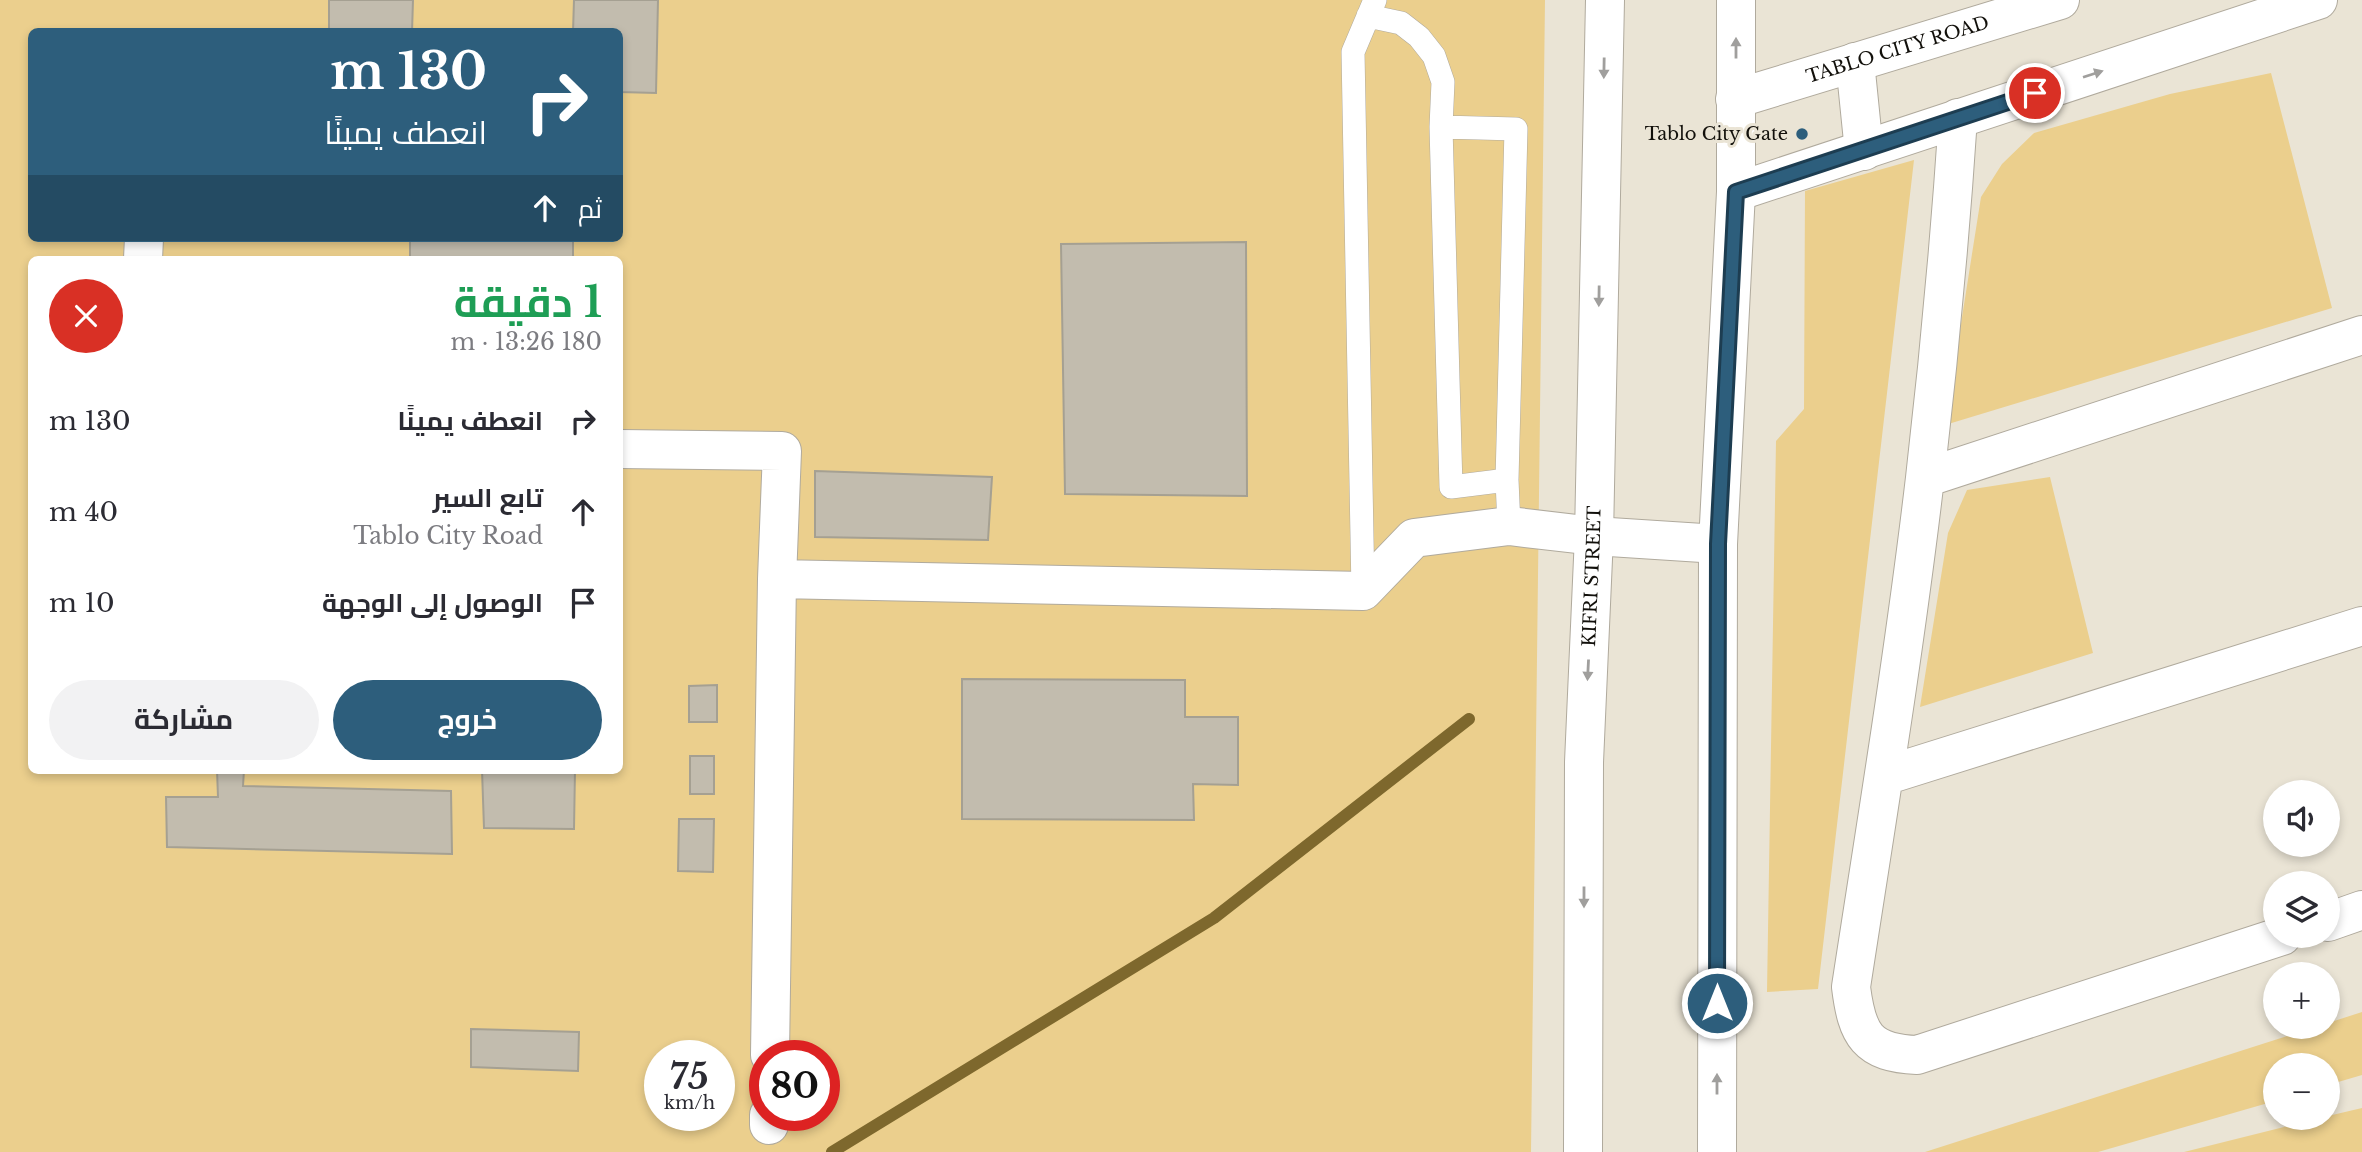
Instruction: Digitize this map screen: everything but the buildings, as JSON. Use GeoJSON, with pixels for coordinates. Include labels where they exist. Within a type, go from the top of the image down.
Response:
{"type":"FeatureCollection","features":[{"type":"Feature","properties":{"kind":"main road","name":"KIFRI STREET"},"geometry":{"type":"LineString","coordinates":[[1583,1152],[1584,762],[1594,536],[1605,0]]}},
{"type":"Feature","properties":{"kind":"main road"},"geometry":{"type":"LineString","coordinates":[[1717,1152],[1718,544],[1736,192],[1736,0]]}},
{"type":"Feature","properties":{"kind":"main road","name":"TABLO CITY ROAD"},"geometry":{"type":"LineString","coordinates":[[1735,99],[2060,0]]}},
{"type":"Feature","properties":{"kind":"main road"},"geometry":{"type":"LineString","coordinates":[[1736,192],[2318,0]]}},
{"type":"Feature","properties":{"kind":"main road"},"geometry":{"type":"LineString","coordinates":[[1855,62],[1864,151]]}},
{"type":"Feature","properties":{"kind":"main road"},"geometry":{"type":"LineString","coordinates":[[1958,118],[1952,212],[1925,478],[1884,776],[1851,987],[1854,1014],[1869,1043],[1895,1054],[1917,1055],[2263,942]]}},
{"type":"Feature","properties":{"kind":"main road"},"geometry":{"type":"LineString","coordinates":[[1925,478],[2362,335]]}},
{"type":"Feature","properties":{"kind":"main road"},"geometry":{"type":"LineString","coordinates":[[623,449],[782,451],[776,579],[770,1040]]}},
{"type":"Feature","properties":{"kind":"main road"},"geometry":{"type":"LineString","coordinates":[[776,579],[1363,592],[1414,538],[1509,526],[1594,536],[1718,544]]}},
{"type":"Feature","properties":{"kind":"main road"},"geometry":{"type":"LineString","coordinates":[[1884,776],[2362,625]]}},
{"type":"Feature","properties":{"kind":"main road"},"geometry":{"type":"LineString","coordinates":[[2340,918],[2362,910]]}},
{"type":"Feature","properties":{"kind":"lane"},"geometry":{"type":"LineString","coordinates":[[1363,592],[1353,52],[1372,8],[1401,23],[1419,37],[1434,56],[1443,82],[1441,127],[1451,486],[1507,481]]}},
{"type":"Feature","properties":{"kind":"lane"},"geometry":{"type":"LineString","coordinates":[[1441,127],[1516,129],[1507,481],[1509,526]]}},
{"type":"Feature","properties":{"kind":"shaded area"},"geometry":{"type":"Polygon","coordinates":[[[0,0],[1545,0],[1531,1152],[0,1152],[0,0]]]}},
{"type":"Feature","properties":{"kind":"shaded area"},"geometry":{"type":"Polygon","coordinates":[[[2271,73],[2332,308],[1945,425],[1981,197],[2002,164],[2034,133],[2170,94],[2271,73]]]}},
{"type":"Feature","properties":{"kind":"shaded area"},"geometry":{"type":"Polygon","coordinates":[[[1914,160],[1818,989],[1767,992],[1776,441],[1804,409],[1805,191],[1914,160]]]}},
{"type":"Feature","properties":{"kind":"shaded area"},"geometry":{"type":"Polygon","coordinates":[[[2050,477],[2093,653],[1920,707],[1948,533],[1967,490],[2050,477]]]}},
{"type":"Feature","properties":{"kind":"shaded area"},"geometry":{"type":"Polygon","coordinates":[[[2362,1012],[2362,1075],[2340,1081],[2340,1053],[2263,1053],[2263,1104],[2098,1152],[1925,1152],[2278,1039],[2340,1039],[2340,1019],[2362,1012]]]}},
{"type":"Feature","properties":{"kind":"shaded area"},"geometry":{"type":"Polygon","coordinates":[[[2362,1108],[2362,1152],[2184,1152],[2272,1130],[2340,1130],[2340,1113],[2362,1108]]]}},
{"type":"Feature","properties":{"kind":"waterway"},"geometry":{"type":"LineString","coordinates":[[832,1152],[1214,918],[1469,719]]}},
{"type":"Feature","properties":{"kind":"place","name":"Tablo City Gate"},"geometry":{"type":"Point","coordinates":[1802,134]}},
{"type":"Feature","properties":{"kind":"route"},"geometry":{"type":"LineString","coordinates":[[1717,1003],[1718,544],[1736,192],[2035,93]]}}]}
